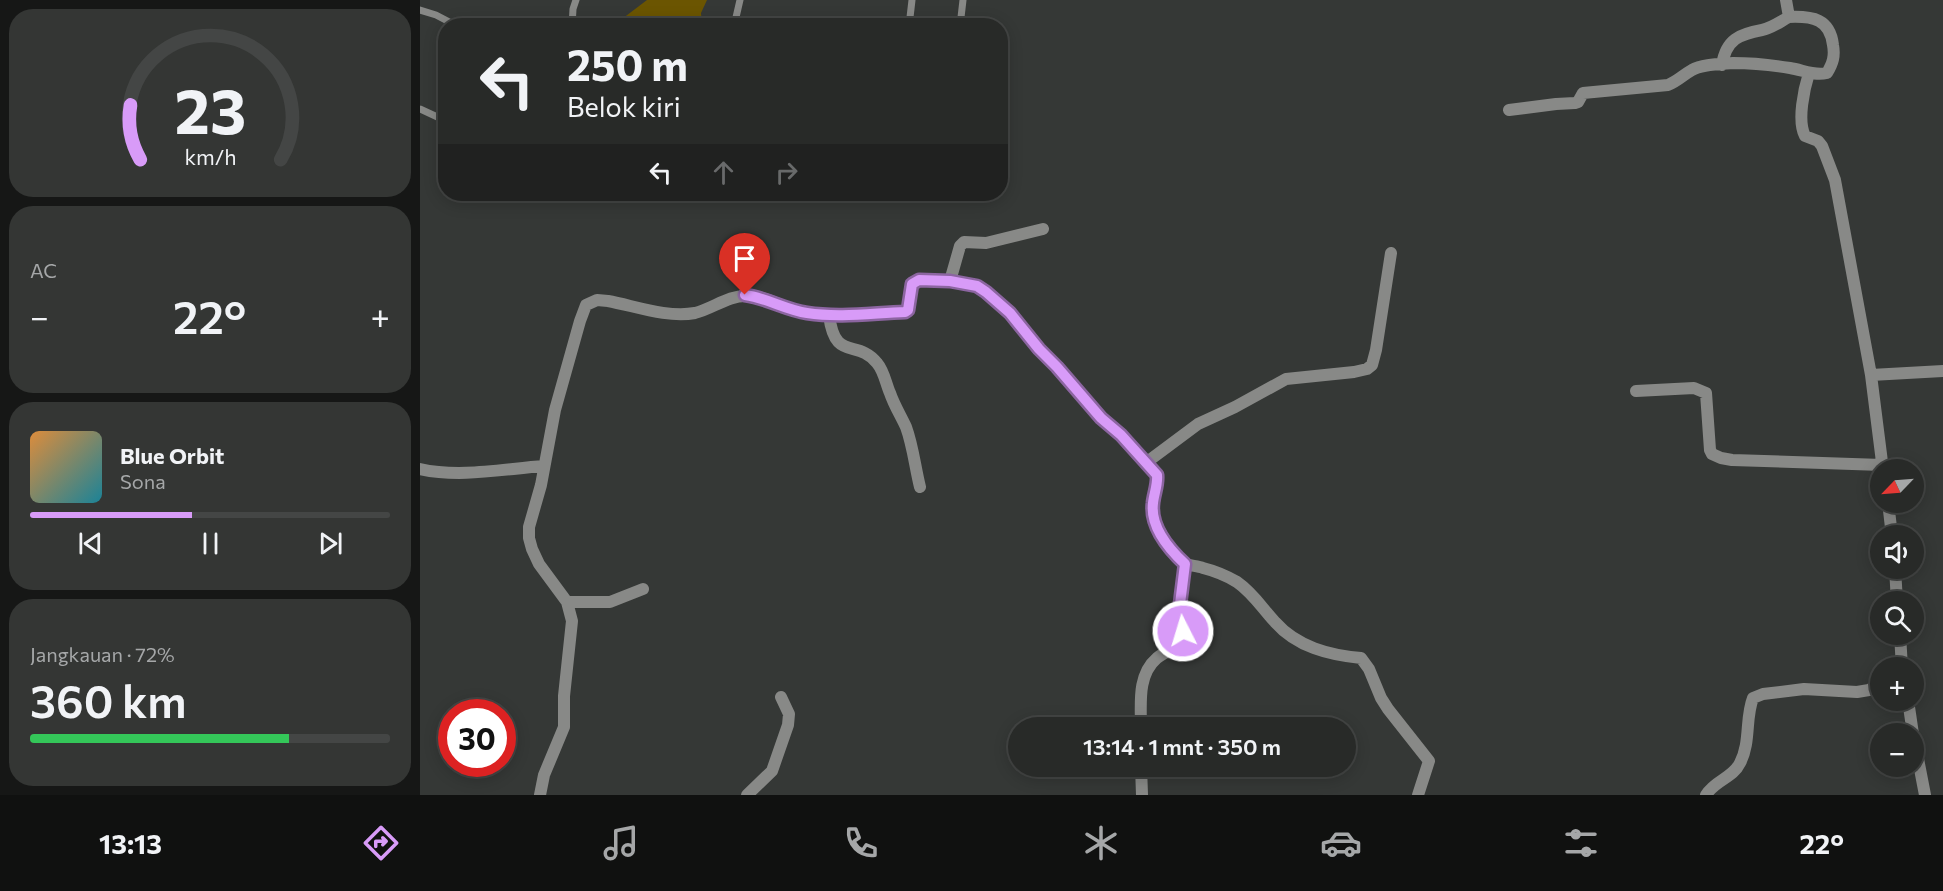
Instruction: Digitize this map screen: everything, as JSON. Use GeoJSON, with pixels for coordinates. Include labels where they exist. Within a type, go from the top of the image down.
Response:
{"type":"FeatureCollection","features":[{"type":"Feature","properties":{"kind":"street"},"geometry":{"type":"LineString","coordinates":[[1786,0],[1789,17]]}},
{"type":"Feature","properties":{"kind":"street"},"geometry":{"type":"LineString","coordinates":[[1509,110],[1575,103],[1583,93],[1668,85],[1680,80],[1691,70],[1722,64],[1756,64],[1791,68],[1809,73],[1827,73],[1834,54],[1831,32],[1828,27],[1817,20],[1789,17],[1736,38],[1726,48],[1722,64]]}},
{"type":"Feature","properties":{"kind":"street"},"geometry":{"type":"LineString","coordinates":[[1809,73],[1803,96],[1802,129],[1805,136],[1818,141],[1822,146],[1835,180],[1871,375],[1882,459]]}},
{"type":"Feature","properties":{"kind":"street"},"geometry":{"type":"LineString","coordinates":[[950,281],[960,246],[964,242],[986,243],[1043,230]]}},
{"type":"Feature","properties":{"kind":"street"},"geometry":{"type":"LineString","coordinates":[[1147,462],[1198,424],[1286,379],[1354,372],[1367,369],[1372,365],[1391,253]]}},
{"type":"Feature","properties":{"kind":"street"},"geometry":{"type":"LineString","coordinates":[[540,795],[544,776],[564,727],[564,696],[572,621],[567,602],[539,564],[529,538],[531,515],[541,485],[555,410],[586,305],[597,300],[608,301],[681,314],[696,312],[745,295],[758,297],[791,310],[829,315],[905,312],[908,310],[912,284],[915,281],[950,281],[977,286],[1010,313],[1101,418],[1147,462],[1157,475],[1158,482],[1153,502],[1156,525],[1175,555],[1185,564],[1206,568],[1235,581],[1250,592],[1276,623],[1301,643],[1338,656],[1361,658],[1369,669],[1388,709],[1429,762],[1418,795]]}},
{"type":"Feature","properties":{"kind":"street"},"geometry":{"type":"LineString","coordinates":[[829,315],[831,333],[837,341],[845,347],[864,354],[880,365],[895,407],[906,428],[920,487]]}},
{"type":"Feature","properties":{"kind":"street"},"geometry":{"type":"LineString","coordinates":[[1871,375],[1943,371]]}},
{"type":"Feature","properties":{"kind":"street"},"geometry":{"type":"LineString","coordinates":[[1636,391],[1694,388],[1706,393],[1710,450],[1712,454],[1721,458],[1870,466]]}},
{"type":"Feature","properties":{"kind":"street"},"geometry":{"type":"LineString","coordinates":[[420,469],[444,473],[544,465]]}},
{"type":"Feature","properties":{"kind":"street"},"geometry":{"type":"LineString","coordinates":[[1141,717],[1141,688],[1145,674],[1158,658],[1173,648],[1183,631],[1179,612],[1185,564]]}},
{"type":"Feature","properties":{"kind":"street"},"geometry":{"type":"LineString","coordinates":[[567,602],[610,602],[643,589]]}},
{"type":"Feature","properties":{"kind":"street"},"geometry":{"type":"LineString","coordinates":[[1706,795],[1713,785],[1730,775],[1741,762],[1746,747],[1753,698],[1762,694],[1804,689],[1857,692],[1870,689]]}},
{"type":"Feature","properties":{"kind":"street"},"geometry":{"type":"LineString","coordinates":[[747,795],[772,771],[782,745],[789,717],[781,697]]}},
{"type":"Feature","properties":{"kind":"street"},"geometry":{"type":"LineString","coordinates":[[1142,777],[1142,795]]}},
{"type":"Feature","properties":{"kind":"street"},"geometry":{"type":"LineString","coordinates":[[1922,777],[1925,795]]}},
{"type":"Feature","properties":{"kind":"lane"},"geometry":{"type":"LineString","coordinates":[[425,0],[421,10],[439,18]]}},
{"type":"Feature","properties":{"kind":"lane"},"geometry":{"type":"LineString","coordinates":[[572,18],[576,0]]}},
{"type":"Feature","properties":{"kind":"lane"},"geometry":{"type":"LineString","coordinates":[[736,18],[740,0]]}},
{"type":"Feature","properties":{"kind":"lane"},"geometry":{"type":"LineString","coordinates":[[910,18],[912,0]]}},
{"type":"Feature","properties":{"kind":"lane"},"geometry":{"type":"LineString","coordinates":[[961,18],[963,0]]}},
{"type":"Feature","properties":{"kind":"lane"},"geometry":{"type":"LineString","coordinates":[[420,109],[438,117]]}},
{"type":"Feature","properties":{"kind":"shaded area"},"geometry":{"type":"Polygon","coordinates":[[[647,0],[707,0],[701,13],[701,18],[623,18],[647,0]]]}},
{"type":"Feature","properties":{"kind":"route"},"geometry":{"type":"LineString","coordinates":[[745,295],[758,297],[791,310],[840,316],[905,312],[908,310],[912,284],[919,280],[950,281],[977,286],[986,292],[1010,313],[1071,385],[1157,475],[1158,482],[1153,502],[1156,525],[1175,555],[1185,564],[1179,612],[1183,631]]}}]}
